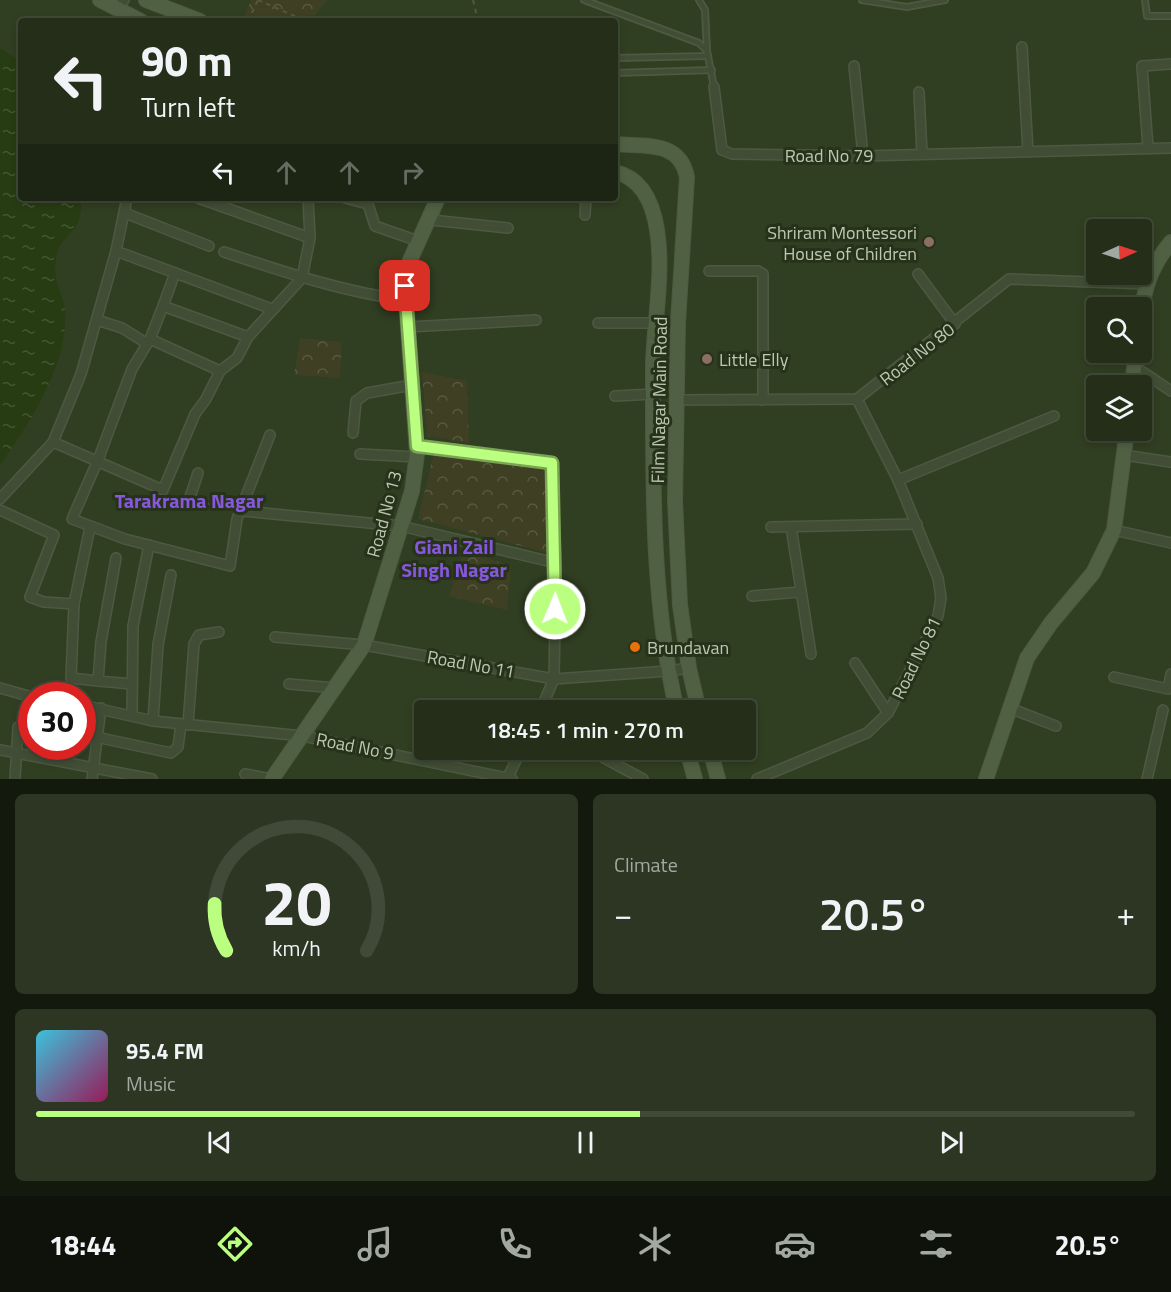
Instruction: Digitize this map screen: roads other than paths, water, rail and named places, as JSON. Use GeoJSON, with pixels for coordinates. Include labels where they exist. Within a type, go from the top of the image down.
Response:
{"type":"FeatureCollection","features":[{"type":"Feature","properties":{"kind":"main road"},"geometry":{"type":"LineString","coordinates":[[100,0],[136,18]]}},
{"type":"Feature","properties":{"kind":"main road"},"geometry":{"type":"LineString","coordinates":[[146,0],[192,18]]}},
{"type":"Feature","properties":{"kind":"main road","name":"Film Nagar Main Road"},"geometry":{"type":"LineString","coordinates":[[618,144],[666,149],[681,158],[685,166],[687,201],[678,323],[676,554],[689,668],[696,700]]}},
{"type":"Feature","properties":{"kind":"main road","name":"Film Nagar Main Road"},"geometry":{"type":"LineString","coordinates":[[618,173],[629,175],[644,191],[657,229],[659,264],[654,324],[657,557],[668,671],[675,700]]}},
{"type":"Feature","properties":{"kind":"main road","name":"Road No 13"},"geometry":{"type":"LineString","coordinates":[[272,779],[364,645],[412,491],[417,452],[405,300],[407,267],[431,220],[437,201]]}},
{"type":"Feature","properties":{"kind":"main road"},"geometry":{"type":"LineString","coordinates":[[1152,270],[1159,256],[1171,242]]}},
{"type":"Feature","properties":{"kind":"main road"},"geometry":{"type":"LineString","coordinates":[[986,779],[1012,709],[1027,658],[1051,623],[1093,573],[1114,530],[1126,441]]}},
{"type":"Feature","properties":{"kind":"main road"},"geometry":{"type":"LineString","coordinates":[[690,760],[695,779]]}},
{"type":"Feature","properties":{"kind":"main road"},"geometry":{"type":"LineString","coordinates":[[713,760],[718,779]]}},
{"type":"Feature","properties":{"kind":"street"},"geometry":{"type":"LineString","coordinates":[[1022,47],[1028,152]]}},
{"type":"Feature","properties":{"kind":"street"},"geometry":{"type":"LineString","coordinates":[[1148,148],[1142,66],[1171,64]]}},
{"type":"Feature","properties":{"kind":"street"},"geometry":{"type":"LineString","coordinates":[[854,66],[863,156]]}},
{"type":"Feature","properties":{"kind":"street","name":"Road No 79"},"geometry":{"type":"LineString","coordinates":[[714,87],[722,150],[732,154],[863,156],[1171,148]]}},
{"type":"Feature","properties":{"kind":"street"},"geometry":{"type":"LineString","coordinates":[[919,92],[922,154]]}},
{"type":"Feature","properties":{"kind":"street"},"geometry":{"type":"LineString","coordinates":[[0,499],[53,442],[81,375],[116,251],[127,201]]}},
{"type":"Feature","properties":{"kind":"street"},"geometry":{"type":"LineString","coordinates":[[206,201],[310,238]]}},
{"type":"Feature","properties":{"kind":"street"},"geometry":{"type":"LineString","coordinates":[[53,442],[99,460],[163,490],[195,414],[206,399],[220,371],[237,358],[248,337],[302,278],[310,238],[306,201]]}},
{"type":"Feature","properties":{"kind":"street"},"geometry":{"type":"LineString","coordinates":[[356,201],[368,204],[375,226],[418,242]]}},
{"type":"Feature","properties":{"kind":"street"},"geometry":{"type":"LineString","coordinates":[[585,215],[586,201]]}},
{"type":"Feature","properties":{"kind":"street"},"geometry":{"type":"LineString","coordinates":[[125,213],[209,246]]}},
{"type":"Feature","properties":{"kind":"street"},"geometry":{"type":"LineString","coordinates":[[431,220],[508,228]]}},
{"type":"Feature","properties":{"kind":"street"},"geometry":{"type":"LineString","coordinates":[[116,251],[272,309]]}},
{"type":"Feature","properties":{"kind":"street"},"geometry":{"type":"LineString","coordinates":[[224,252],[302,278],[372,296],[405,300]]}},
{"type":"Feature","properties":{"kind":"street"},"geometry":{"type":"LineString","coordinates":[[709,271],[758,271],[763,274],[763,400]]}},
{"type":"Feature","properties":{"kind":"street"},"geometry":{"type":"LineString","coordinates":[[175,273],[148,341],[132,369],[99,460],[72,519],[148,545],[230,566],[237,519],[270,435]]}},
{"type":"Feature","properties":{"kind":"street"},"geometry":{"type":"LineString","coordinates":[[918,274],[955,324]]}},
{"type":"Feature","properties":{"kind":"street","name":"Road No 80"},"geometry":{"type":"LineString","coordinates":[[857,399],[1010,279],[1086,282]]}},
{"type":"Feature","properties":{"kind":"street"},"geometry":{"type":"LineString","coordinates":[[163,306],[248,337]]}},
{"type":"Feature","properties":{"kind":"street"},"geometry":{"type":"LineString","coordinates":[[97,320],[123,328],[220,371]]}},
{"type":"Feature","properties":{"kind":"street"},"geometry":{"type":"LineString","coordinates":[[407,327],[536,320]]}},
{"type":"Feature","properties":{"kind":"street"},"geometry":{"type":"LineString","coordinates":[[598,323],[678,323]]}},
{"type":"Feature","properties":{"kind":"street"},"geometry":{"type":"LineString","coordinates":[[1140,363],[1171,391]]}},
{"type":"Feature","properties":{"kind":"street"},"geometry":{"type":"LineString","coordinates":[[353,433],[356,401],[367,393],[412,384]]}},
{"type":"Feature","properties":{"kind":"street"},"geometry":{"type":"LineString","coordinates":[[615,396],[654,394]]}},
{"type":"Feature","properties":{"kind":"street"},"geometry":{"type":"LineString","coordinates":[[677,400],[857,399]]}},
{"type":"Feature","properties":{"kind":"street","name":"Road No 81"},"geometry":{"type":"LineString","coordinates":[[757,779],[867,733],[888,713],[938,616],[942,598],[938,578],[898,480],[857,399]]}},
{"type":"Feature","properties":{"kind":"street"},"geometry":{"type":"LineString","coordinates":[[898,480],[1054,416]]}},
{"type":"Feature","properties":{"kind":"street"},"geometry":{"type":"LineString","coordinates":[[360,454],[417,452],[552,463],[556,563],[554,679],[545,700]]}},
{"type":"Feature","properties":{"kind":"street"},"geometry":{"type":"LineString","coordinates":[[1124,455],[1171,462]]}},
{"type":"Feature","properties":{"kind":"street"},"geometry":{"type":"LineString","coordinates":[[189,500],[198,473]]}},
{"type":"Feature","properties":{"kind":"street"},"geometry":{"type":"LineString","coordinates":[[0,510],[54,535],[30,597],[44,602],[74,604]]}},
{"type":"Feature","properties":{"kind":"street"},"geometry":{"type":"LineString","coordinates":[[242,511],[401,526],[556,563]]}},
{"type":"Feature","properties":{"kind":"street"},"geometry":{"type":"LineString","coordinates":[[771,527],[917,524]]}},
{"type":"Feature","properties":{"kind":"street"},"geometry":{"type":"LineString","coordinates":[[90,527],[74,604],[71,678],[132,684]]}},
{"type":"Feature","properties":{"kind":"street"},"geometry":{"type":"LineString","coordinates":[[791,527],[799,592],[811,654]]}},
{"type":"Feature","properties":{"kind":"street"},"geometry":{"type":"LineString","coordinates":[[1114,530],[1171,543]]}},
{"type":"Feature","properties":{"kind":"street"},"geometry":{"type":"LineString","coordinates":[[132,715],[133,626],[148,545]]}},
{"type":"Feature","properties":{"kind":"street"},"geometry":{"type":"LineString","coordinates":[[98,681],[101,642],[116,558]]}},
{"type":"Feature","properties":{"kind":"street"},"geometry":{"type":"LineString","coordinates":[[153,721],[159,645],[171,575]]}},
{"type":"Feature","properties":{"kind":"street"},"geometry":{"type":"LineString","coordinates":[[752,596],[799,592]]}},
{"type":"Feature","properties":{"kind":"street"},"geometry":{"type":"LineString","coordinates":[[101,708],[96,737],[171,753],[178,747],[184,724],[194,644],[200,635],[219,632]]}},
{"type":"Feature","properties":{"kind":"street","name":"Road No 11"},"geometry":{"type":"LineString","coordinates":[[275,637],[364,645],[554,679],[689,668]]}},
{"type":"Feature","properties":{"kind":"street"},"geometry":{"type":"LineString","coordinates":[[855,663],[888,713]]}},
{"type":"Feature","properties":{"kind":"street"},"geometry":{"type":"LineString","coordinates":[[1114,677],[1168,690],[1171,674]]}},
{"type":"Feature","properties":{"kind":"street"},"geometry":{"type":"LineString","coordinates":[[289,684],[336,688]]}},
{"type":"Feature","properties":{"kind":"street"},"geometry":{"type":"LineString","coordinates":[[0,688],[18,693]]}},
{"type":"Feature","properties":{"kind":"street","name":"Road No 9"},"geometry":{"type":"LineString","coordinates":[[96,707],[153,721],[303,736],[509,778]]}},
{"type":"Feature","properties":{"kind":"street"},"geometry":{"type":"LineString","coordinates":[[1012,709],[1056,726]]}},
{"type":"Feature","properties":{"kind":"street"},"geometry":{"type":"LineString","coordinates":[[1147,779],[1163,710]]}},
{"type":"Feature","properties":{"kind":"street"},"geometry":{"type":"LineString","coordinates":[[15,779],[18,727]]}},
{"type":"Feature","properties":{"kind":"street"},"geometry":{"type":"LineString","coordinates":[[0,750],[93,774],[152,779]]}},
{"type":"Feature","properties":{"kind":"street"},"geometry":{"type":"LineString","coordinates":[[509,778],[517,760]]}},
{"type":"Feature","properties":{"kind":"street"},"geometry":{"type":"LineString","coordinates":[[608,760],[643,779]]}},
{"type":"Feature","properties":{"kind":"street"},"geometry":{"type":"LineString","coordinates":[[245,774],[272,779]]}},
{"type":"Feature","properties":{"kind":"lane"},"geometry":{"type":"LineString","coordinates":[[584,0],[699,43],[707,54]]}},
{"type":"Feature","properties":{"kind":"lane","name":"Road No 79"},"geometry":{"type":"LineString","coordinates":[[699,0],[705,10],[707,54],[714,87]]}},
{"type":"Feature","properties":{"kind":"lane"},"geometry":{"type":"LineString","coordinates":[[862,0],[907,7],[945,0]]}},
{"type":"Feature","properties":{"kind":"lane"},"geometry":{"type":"LineString","coordinates":[[1145,0],[1147,16],[1171,16]]}},
{"type":"Feature","properties":{"kind":"lane"},"geometry":{"type":"LineString","coordinates":[[618,58],[707,54]]}},
{"type":"Feature","properties":{"kind":"lane"},"geometry":{"type":"LineString","coordinates":[[618,73],[712,70]]}},
{"type":"Feature","properties":{"kind":"water"},"geometry":{"type":"Polygon","coordinates":[[[0,48],[18,60],[18,201],[81,201],[81,210],[76,226],[62,242],[56,258],[57,282],[65,311],[65,331],[61,352],[45,392],[0,465],[0,48]]]}},
{"type":"Feature","properties":{"kind":"place","name":"Shriram Montessori House of Children"},"geometry":{"type":"Point","coordinates":[929,242]}},
{"type":"Feature","properties":{"kind":"place","name":"Little Elly"},"geometry":{"type":"Point","coordinates":[707,359]}},
{"type":"Feature","properties":{"kind":"place","name":"Brundavan"},"geometry":{"type":"Point","coordinates":[635,647]}},
{"type":"Feature","properties":{"kind":"district","name":"Tarakrama Nagar"},"geometry":{"type":"Point","coordinates":[189,500]}},
{"type":"Feature","properties":{"kind":"district","name":"Giani Zail Singh Nagar"},"geometry":{"type":"Point","coordinates":[454,558]}}]}
